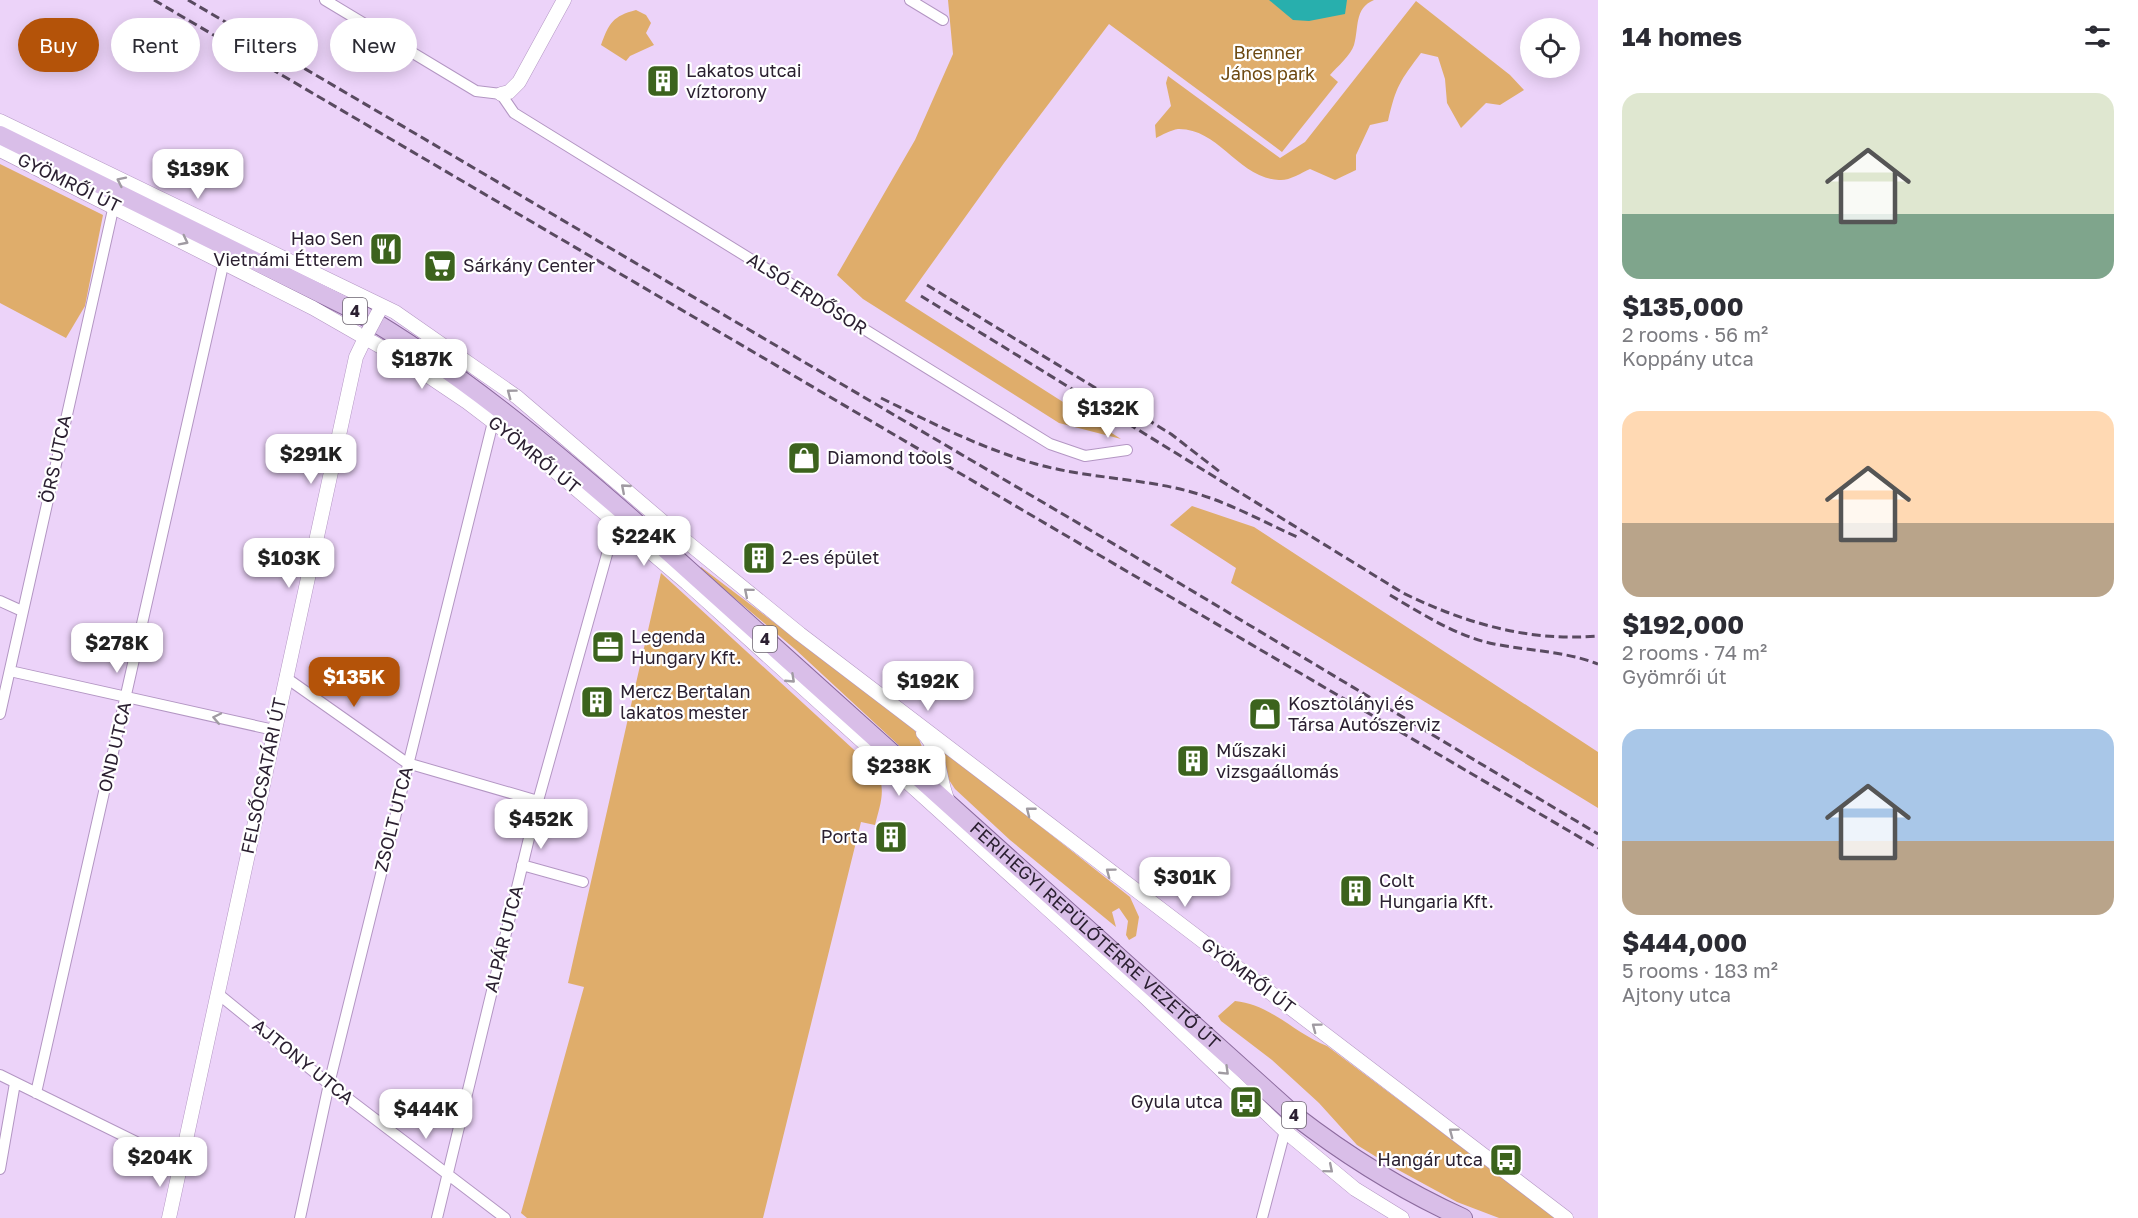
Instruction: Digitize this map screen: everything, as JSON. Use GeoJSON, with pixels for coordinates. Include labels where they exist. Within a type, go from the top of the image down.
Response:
{"type":"FeatureCollection","features":[{"type":"Feature","properties":{"kind":"main road","name":"FERIHEGYI REPÜLŐTÉRRE VEZETŐ ÚT"},"geometry":{"type":"LineString","coordinates":[[0,135],[356,311],[412,345],[515,419],[578,471],[1294,1115],[1353,1160],[1388,1181],[1463,1218]]}},
{"type":"Feature","properties":{"kind":"street"},"geometry":{"type":"LineString","coordinates":[[325,0],[476,91],[501,94],[509,92],[519,82],[564,0]]}},
{"type":"Feature","properties":{"kind":"street"},"geometry":{"type":"LineString","coordinates":[[910,0],[944,20]]}},
{"type":"Feature","properties":{"kind":"street","name":"ALSÓ ERDŐSOR"},"geometry":{"type":"LineString","coordinates":[[501,94],[514,113],[1050,444],[1085,456],[1127,450]]}},
{"type":"Feature","properties":{"kind":"street","name":"GYÖMRŐI ÚT"},"geometry":{"type":"LineString","coordinates":[[0,121],[381,309],[517,397],[682,538],[901,712],[1566,1218]]}},
{"type":"Feature","properties":{"kind":"street","name":"GYÖMRŐI ÚT"},"geometry":{"type":"LineString","coordinates":[[0,150],[114,205],[366,335],[438,382],[493,422],[687,583],[1143,995],[1285,1131],[1355,1189],[1401,1218]]}},
{"type":"Feature","properties":{"kind":"street","name":"ÖRS UTCA"},"geometry":{"type":"LineString","coordinates":[[0,714],[114,205]]}},
{"type":"Feature","properties":{"kind":"street","name":"OND UTCA"},"geometry":{"type":"LineString","coordinates":[[36,1093],[224,261]]}},
{"type":"Feature","properties":{"kind":"street","name":"FELSŐCSATÁRI ÚT"},"geometry":{"type":"LineString","coordinates":[[169,1218],[356,357],[381,309]]}},
{"type":"Feature","properties":{"kind":"street","name":"ZSOLT UTCA"},"geometry":{"type":"LineString","coordinates":[[300,1218],[329,1084],[493,422]]}},
{"type":"Feature","properties":{"kind":"street","name":"ALPÁR UTCA"},"geometry":{"type":"LineString","coordinates":[[436,1218],[538,801],[616,522]]}},
{"type":"Feature","properties":{"kind":"street"},"geometry":{"type":"LineString","coordinates":[[0,601],[22,611]]}},
{"type":"Feature","properties":{"kind":"street"},"geometry":{"type":"LineString","coordinates":[[10,671],[126,699],[274,730]]}},
{"type":"Feature","properties":{"kind":"street"},"geometry":{"type":"LineString","coordinates":[[285,677],[407,763],[538,801]]}},
{"type":"Feature","properties":{"kind":"street","name":"GYÖMRŐI ÚT"},"geometry":{"type":"LineString","coordinates":[[901,712],[929,739],[936,756],[941,786],[951,808]]}},
{"type":"Feature","properties":{"kind":"street"},"geometry":{"type":"LineString","coordinates":[[522,865],[583,882]]}},
{"type":"Feature","properties":{"kind":"street","name":"AJTONY UTCA"},"geometry":{"type":"LineString","coordinates":[[217,993],[329,1084],[505,1218]]}},
{"type":"Feature","properties":{"kind":"street"},"geometry":{"type":"LineString","coordinates":[[0,1075],[181,1164]]}},
{"type":"Feature","properties":{"kind":"street"},"geometry":{"type":"LineString","coordinates":[[0,1169],[15,1083]]}},
{"type":"Feature","properties":{"kind":"street"},"geometry":{"type":"LineString","coordinates":[[1262,1218],[1285,1131]]}},
{"type":"Feature","properties":{"kind":"green space","name":"Brenner János park"},"geometry":{"type":"Polygon","coordinates":[[[948,0],[1374,0],[1360,13],[1352,49],[1330,75],[1338,82],[1282,152],[1109,24],[1004,163],[905,301],[1121,439],[1059,423],[863,299],[837,275],[915,140],[953,54],[948,0]]]}},
{"type":"Feature","properties":{"kind":"green space"},"geometry":{"type":"Polygon","coordinates":[[[1416,1],[1510,75],[1524,90],[1500,105],[1486,103],[1461,128],[1447,103],[1445,79],[1438,57],[1421,53],[1400,84],[1388,121],[1370,125],[1356,155],[1356,170],[1335,180],[1310,169],[1287,179],[1265,177],[1240,163],[1205,136],[1192,131],[1178,129],[1156,138],[1155,125],[1171,106],[1166,83],[1168,76],[1280,158],[1305,142],[1416,1]]]}},
{"type":"Feature","properties":{"kind":"green space"},"geometry":{"type":"Polygon","coordinates":[[[636,10],[646,15],[651,23],[646,33],[654,45],[630,56],[626,61],[601,45],[607,31],[617,18],[636,10]]]}},
{"type":"Feature","properties":{"kind":"green space"},"geometry":{"type":"Polygon","coordinates":[[[0,164],[103,215],[85,306],[66,338],[0,303],[0,164]]]}},
{"type":"Feature","properties":{"kind":"green space"},"geometry":{"type":"Polygon","coordinates":[[[1192,506],[1254,527],[1598,752],[1598,808],[1231,583],[1236,568],[1170,525],[1192,506]]]}},
{"type":"Feature","properties":{"kind":"green space"},"geometry":{"type":"Polygon","coordinates":[[[701,567],[904,721],[916,732],[933,774],[919,764],[796,650],[700,569],[701,567]]]}},
{"type":"Feature","properties":{"kind":"green space"},"geometry":{"type":"Polygon","coordinates":[[[661,573],[876,770],[882,790],[880,804],[875,825],[861,822],[763,1218],[527,1218],[521,1213],[584,987],[568,983],[661,573]]]}},
{"type":"Feature","properties":{"kind":"green space"},"geometry":{"type":"Polygon","coordinates":[[[944,750],[1130,897],[1139,917],[1136,936],[1129,940],[1126,935],[1128,921],[1119,908],[1112,912],[1116,927],[1010,840],[955,789],[947,777],[944,750]]]}},
{"type":"Feature","properties":{"kind":"green space"},"geometry":{"type":"Polygon","coordinates":[[[1235,1001],[1260,1008],[1327,1046],[1556,1218],[1499,1218],[1457,1202],[1357,1145],[1319,1103],[1272,1060],[1221,1021],[1218,1016],[1235,1001]]]}},
{"type":"Feature","properties":{"kind":"shaded area"},"geometry":{"type":"Polygon","coordinates":[[[1269,0],[1347,0],[1345,14],[1309,21],[1293,20],[1269,0]]]}},
{"type":"Feature","properties":{"kind":"railway"},"geometry":{"type":"LineString","coordinates":[[154,0],[1598,848]]}},
{"type":"Feature","properties":{"kind":"railway"},"geometry":{"type":"LineString","coordinates":[[188,0],[1124,550],[1598,834]]}},
{"type":"Feature","properties":{"kind":"railway"},"geometry":{"type":"LineString","coordinates":[[927,285],[1171,434],[1220,472]]}},
{"type":"Feature","properties":{"kind":"railway"},"geometry":{"type":"LineString","coordinates":[[921,296],[1403,593],[1450,613],[1498,628],[1547,636],[1598,636]]}},
{"type":"Feature","properties":{"kind":"railway"},"geometry":{"type":"LineString","coordinates":[[881,398],[957,434],[1016,458],[1055,469],[1188,491],[1230,506],[1297,537]]}},
{"type":"Feature","properties":{"kind":"railway"},"geometry":{"type":"LineString","coordinates":[[1390,595],[1466,636],[1494,644],[1560,654],[1598,664]]}},
{"type":"Feature","properties":{"kind":"place","name":"Lakatos utcai víztorony"},"geometry":{"type":"Point","coordinates":[663,81]}},
{"type":"Feature","properties":{"kind":"place","name":"Hao Sen Vietnámi Étterem"},"geometry":{"type":"Point","coordinates":[386,249]}},
{"type":"Feature","properties":{"kind":"place","name":"Sárkány Center"},"geometry":{"type":"Point","coordinates":[440,266]}},
{"type":"Feature","properties":{"kind":"place","name":"Diamond tools"},"geometry":{"type":"Point","coordinates":[804,458]}},
{"type":"Feature","properties":{"kind":"place","name":"2-es épület"},"geometry":{"type":"Point","coordinates":[759,558]}},
{"type":"Feature","properties":{"kind":"place","name":"Legenda Hungary Kft."},"geometry":{"type":"Point","coordinates":[608,647]}},
{"type":"Feature","properties":{"kind":"place","name":"Mercz Bertalan lakatos mester"},"geometry":{"type":"Point","coordinates":[597,702]}},
{"type":"Feature","properties":{"kind":"place","name":"Kosztolányi és Társa Autószerviz"},"geometry":{"type":"Point","coordinates":[1265,714]}},
{"type":"Feature","properties":{"kind":"place","name":"Műszaki vizsgaállomás"},"geometry":{"type":"Point","coordinates":[1193,761]}},
{"type":"Feature","properties":{"kind":"place","name":"Porta"},"geometry":{"type":"Point","coordinates":[891,837]}},
{"type":"Feature","properties":{"kind":"place","name":"Colt Hungaria Kft."},"geometry":{"type":"Point","coordinates":[1356,891]}},
{"type":"Feature","properties":{"kind":"place","name":"Gyula utca"},"geometry":{"type":"Point","coordinates":[1246,1102]}},
{"type":"Feature","properties":{"kind":"place","name":"Hangár utca"},"geometry":{"type":"Point","coordinates":[1506,1160]}}]}
